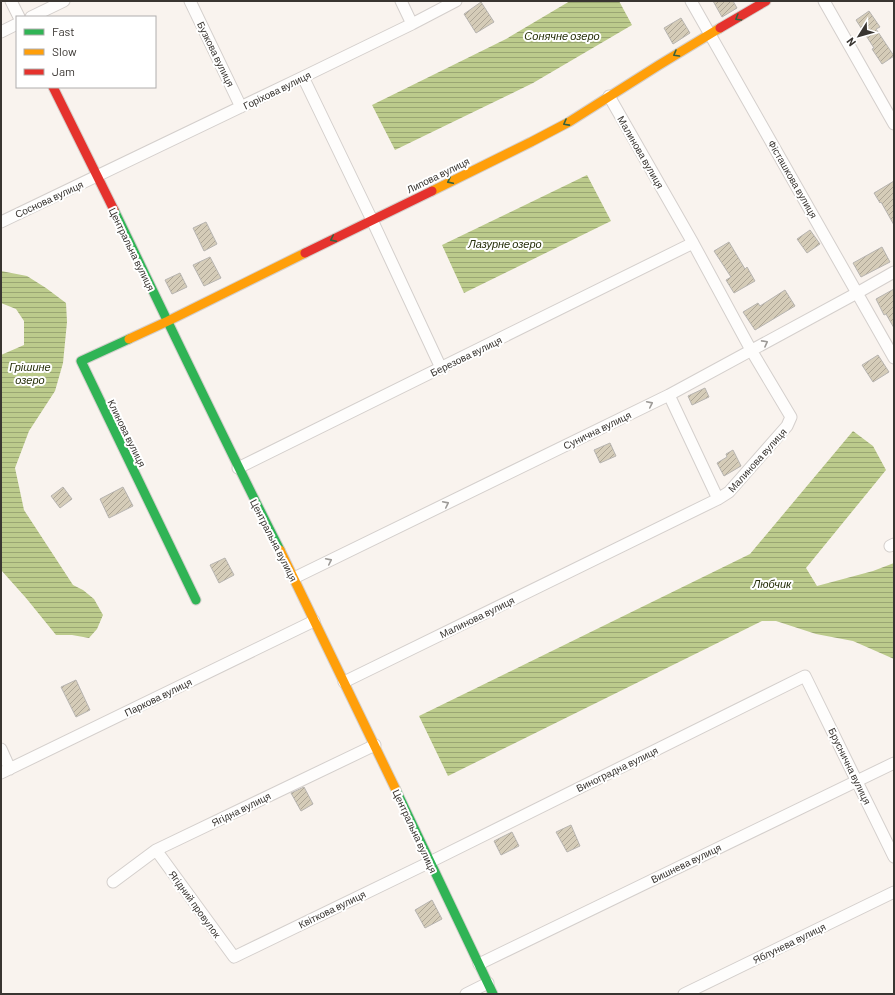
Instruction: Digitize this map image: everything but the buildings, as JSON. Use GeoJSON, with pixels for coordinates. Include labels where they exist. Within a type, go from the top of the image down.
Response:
{"type":"FeatureCollection","features":[{"type":"Feature","properties":{"kind":"street"},"geometry":{"type":"LineString","coordinates":[[11,1],[18,16]]}},
{"type":"Feature","properties":{"kind":"street"},"geometry":{"type":"LineString","coordinates":[[33,16],[64,1]]}},
{"type":"Feature","properties":{"kind":"street","name":"Бузкова вулиця"},"geometry":{"type":"LineString","coordinates":[[190,1],[241,107]]}},
{"type":"Feature","properties":{"kind":"street"},"geometry":{"type":"LineString","coordinates":[[401,1],[412,24]]}},
{"type":"Feature","properties":{"kind":"street","name":"Горіхова вулиця"},"geometry":{"type":"LineString","coordinates":[[97,176],[412,24],[456,1]]}},
{"type":"Feature","properties":{"kind":"street","name":"Фісташкова вулиця"},"geometry":{"type":"LineString","coordinates":[[691,1],[894,358]]}},
{"type":"Feature","properties":{"kind":"street","name":"Липова вулиця"},"geometry":{"type":"LineString","coordinates":[[168,321],[531,142],[568,122],[659,64],[766,1]]}},
{"type":"Feature","properties":{"kind":"street"},"geometry":{"type":"LineString","coordinates":[[824,1],[894,124]]}},
{"type":"Feature","properties":{"kind":"street"},"geometry":{"type":"LineString","coordinates":[[1,32],[16,24]]}},
{"type":"Feature","properties":{"kind":"street"},"geometry":{"type":"LineString","coordinates":[[303,77],[441,368]]}},
{"type":"Feature","properties":{"kind":"street","name":"Центральна вулиця"},"geometry":{"type":"LineString","coordinates":[[53,88],[168,321],[238,468],[294,578],[493,994]]}},
{"type":"Feature","properties":{"kind":"street","name":"Малинова вулиця"},"geometry":{"type":"LineString","coordinates":[[344,682],[718,499],[730,492],[787,426],[790,417],[609,96]]}},
{"type":"Feature","properties":{"kind":"street","name":"Соснова вулиця"},"geometry":{"type":"LineString","coordinates":[[1,222],[97,176]]}},
{"type":"Feature","properties":{"kind":"street","name":"Березова вулиця"},"geometry":{"type":"LineString","coordinates":[[238,468],[693,243]]}},
{"type":"Feature","properties":{"kind":"street","name":"Сунична вулиця"},"geometry":{"type":"LineString","coordinates":[[294,578],[669,395],[894,272]]}},
{"type":"Feature","properties":{"kind":"street","name":"Клинова вулиця"},"geometry":{"type":"LineString","coordinates":[[168,321],[81,361],[196,600]]}},
{"type":"Feature","properties":{"kind":"street"},"geometry":{"type":"LineString","coordinates":[[669,395],[718,499]]}},
{"type":"Feature","properties":{"kind":"street","name":"Паркова вулиця"},"geometry":{"type":"LineString","coordinates":[[6,771],[314,621]]}},
{"type":"Feature","properties":{"kind":"street","name":"Бруснична вулиця"},"geometry":{"type":"LineString","coordinates":[[805,676],[894,857]]}},
{"type":"Feature","properties":{"kind":"street","name":"Виноградна вулиця"},"geometry":{"type":"LineString","coordinates":[[430,862],[805,676]]}},
{"type":"Feature","properties":{"kind":"street","name":"Ягідна вулиця"},"geometry":{"type":"LineString","coordinates":[[113,882],[156,850],[375,745]]}},
{"type":"Feature","properties":{"kind":"street"},"geometry":{"type":"LineString","coordinates":[[1,750],[6,771]]}},
{"type":"Feature","properties":{"kind":"street","name":"Вишнева вулиця"},"geometry":{"type":"LineString","coordinates":[[479,964],[894,763]]}},
{"type":"Feature","properties":{"kind":"street","name":"Ягідний провулок"},"geometry":{"type":"LineString","coordinates":[[156,850],[234,957]]}},
{"type":"Feature","properties":{"kind":"street","name":"Квіткова вулиця"},"geometry":{"type":"LineString","coordinates":[[234,957],[430,862]]}},
{"type":"Feature","properties":{"kind":"street","name":"Яблунева вулиця"},"geometry":{"type":"LineString","coordinates":[[684,994],[894,892]]}},
{"type":"Feature","properties":{"kind":"street"},"geometry":{"type":"LineString","coordinates":[[466,994],[488,983]]}},
{"type":"Feature","properties":{"kind":"water","name":"Сонячне озеро"},"geometry":{"type":"Polygon","coordinates":[[[570,1],[619,1],[632,25],[533,83],[395,150],[372,105],[506,39],[570,1]]]}},
{"type":"Feature","properties":{"kind":"water","name":"Лазурне озеро"},"geometry":{"type":"Polygon","coordinates":[[[587,175],[611,221],[464,293],[442,245],[587,175]]]}},
{"type":"Feature","properties":{"kind":"water","name":"Грішине озеро"},"geometry":{"type":"Polygon","coordinates":[[[1,271],[27,276],[66,303],[67,322],[63,363],[55,391],[29,431],[15,468],[24,510],[73,585],[83,590],[94,599],[103,615],[97,629],[89,638],[72,635],[56,635],[1,570],[1,355],[24,345],[24,321],[16,309],[1,303],[1,271]]]}},
{"type":"Feature","properties":{"kind":"water","name":"Любчик"},"geometry":{"type":"Polygon","coordinates":[[[853,431],[873,446],[886,470],[806,568],[817,586],[873,571],[894,563],[894,659],[853,641],[816,634],[776,621],[762,621],[448,776],[419,716],[750,554],[853,431]]]}},
{"type":"Feature","properties":{"kind":"traffic: fast"},"geometry":{"type":"LineString","coordinates":[[114,210],[280,550]]}},
{"type":"Feature","properties":{"kind":"traffic: fast"},"geometry":{"type":"LineString","coordinates":[[129,339],[81,361],[196,600]]}},
{"type":"Feature","properties":{"kind":"traffic: fast"},"geometry":{"type":"LineString","coordinates":[[396,790],[493,994]]}},
{"type":"Feature","properties":{"kind":"traffic: slow"},"geometry":{"type":"LineString","coordinates":[[432,191],[569,122],[720,28]]}},
{"type":"Feature","properties":{"kind":"traffic: slow"},"geometry":{"type":"LineString","coordinates":[[129,339],[305,253]]}},
{"type":"Feature","properties":{"kind":"traffic: slow"},"geometry":{"type":"LineString","coordinates":[[280,550],[396,790]]}},
{"type":"Feature","properties":{"kind":"traffic: jam"},"geometry":{"type":"LineString","coordinates":[[720,28],[766,1]]}},
{"type":"Feature","properties":{"kind":"traffic: jam"},"geometry":{"type":"LineString","coordinates":[[53,88],[114,210]]}},
{"type":"Feature","properties":{"kind":"traffic: jam"},"geometry":{"type":"LineString","coordinates":[[305,253],[432,191]]}}]}
